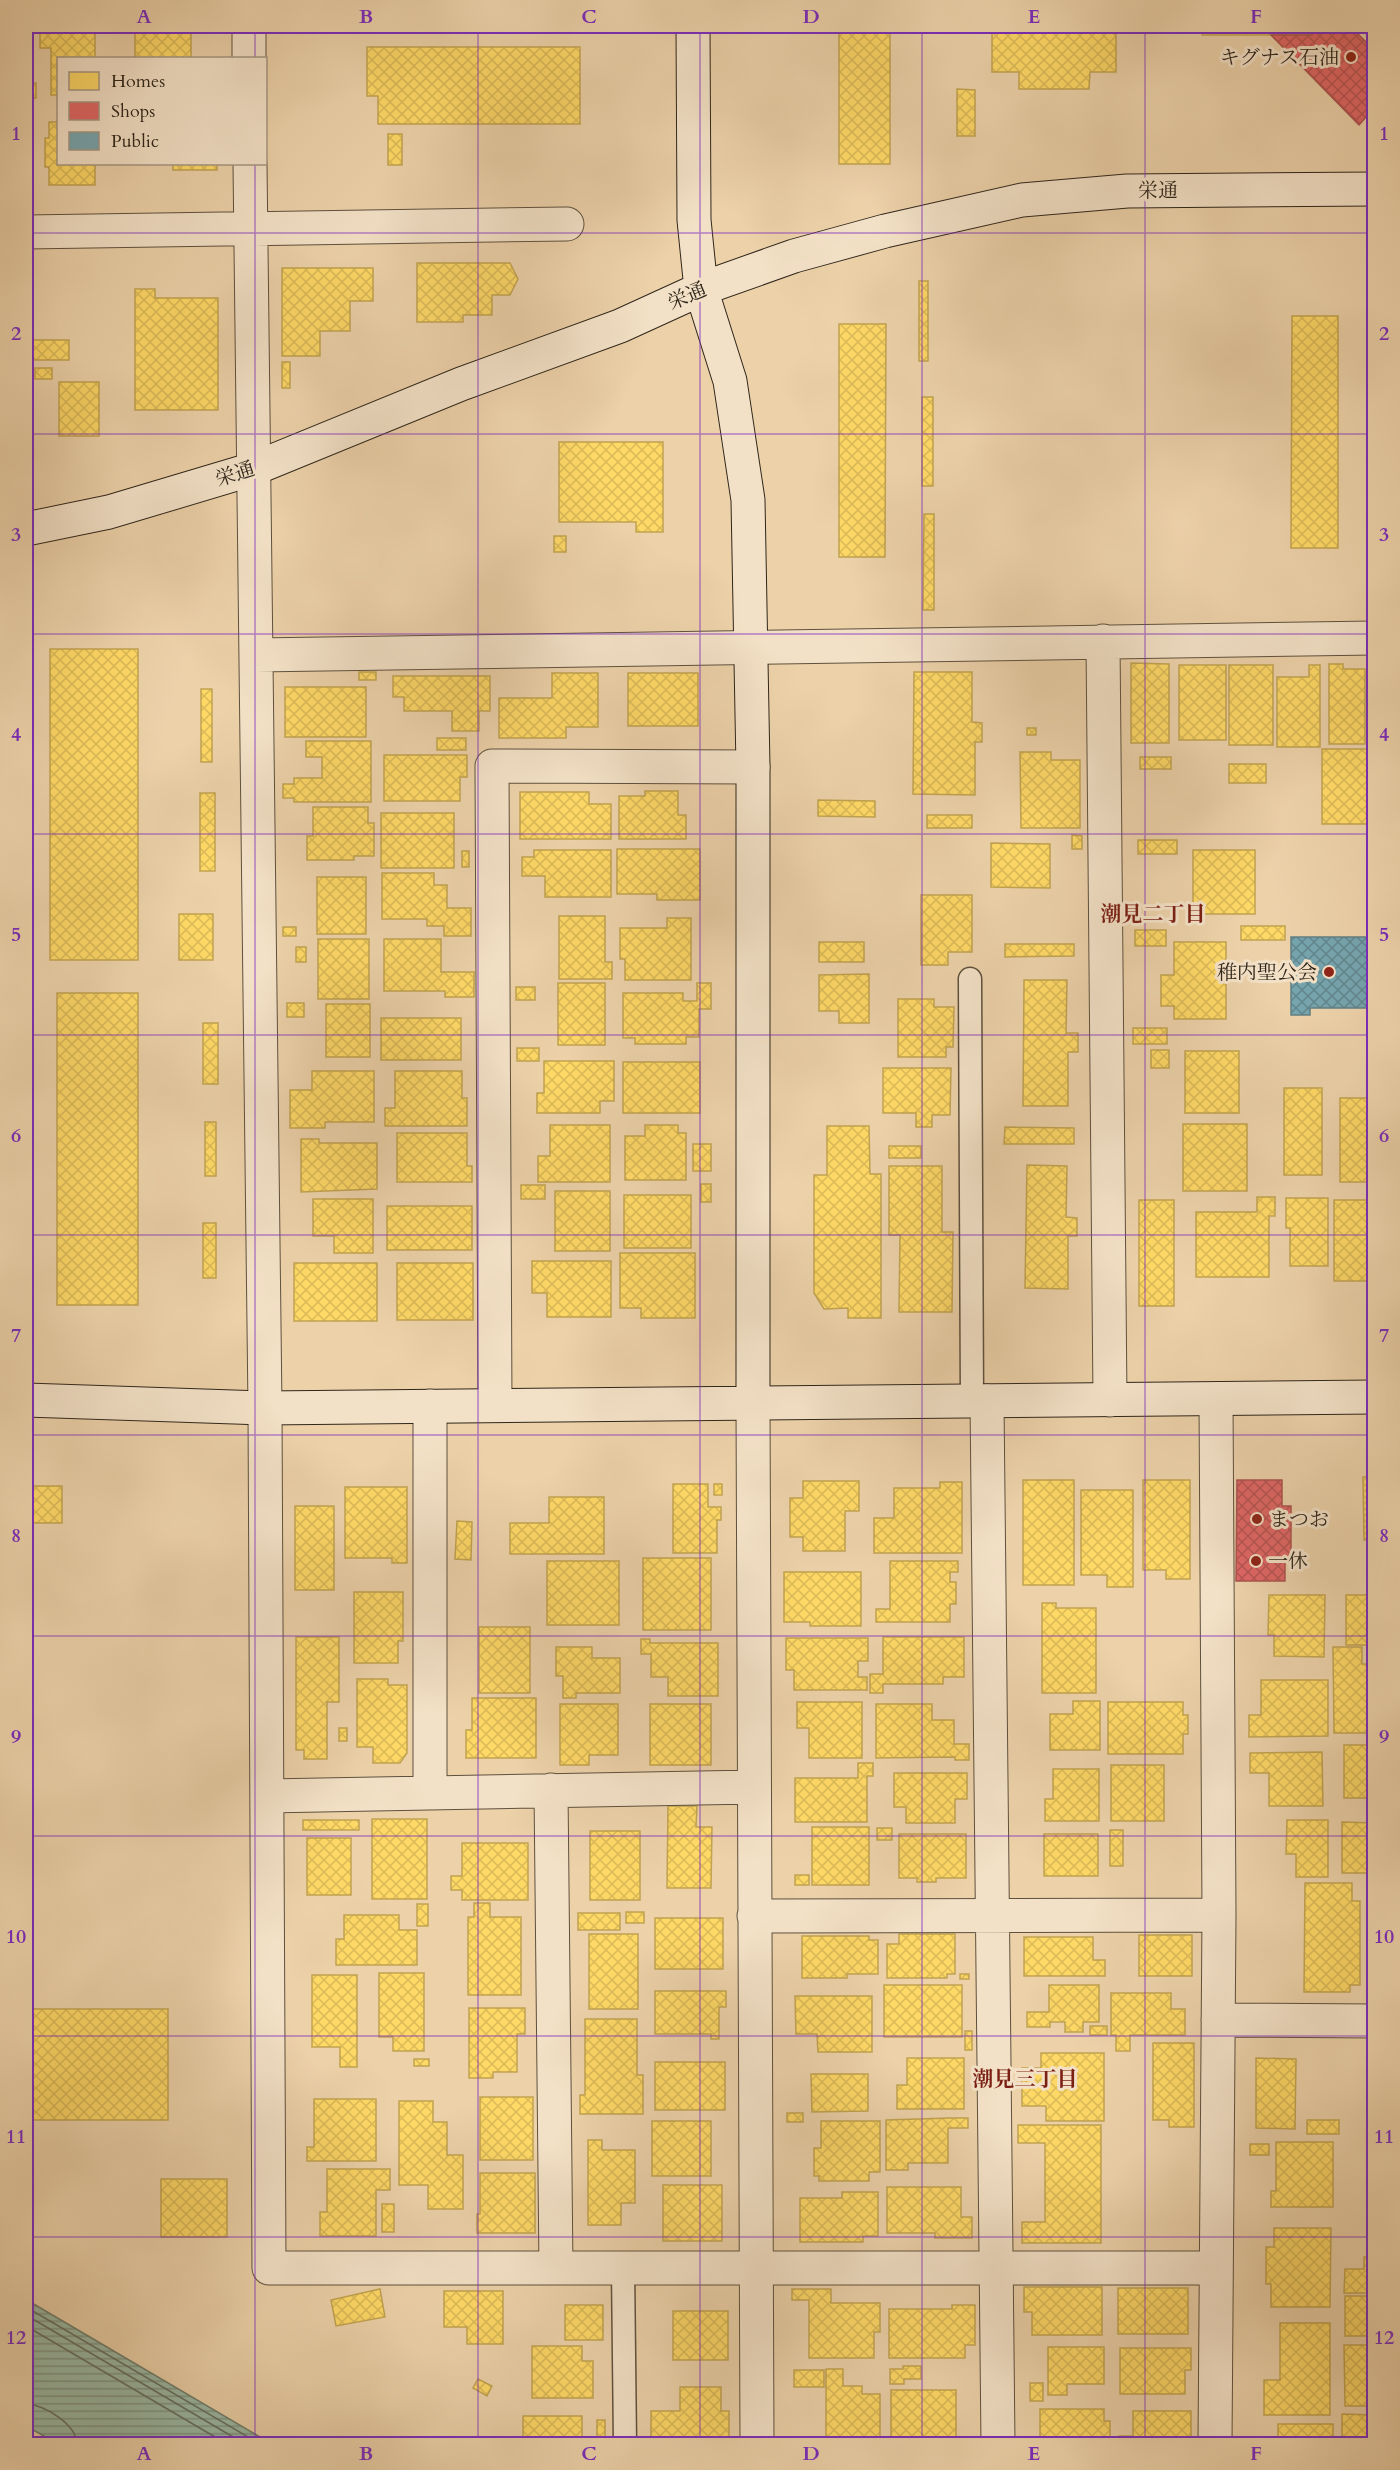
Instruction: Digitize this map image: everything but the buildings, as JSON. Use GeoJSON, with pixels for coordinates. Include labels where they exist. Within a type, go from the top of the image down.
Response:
{"type":"FeatureCollection","features":[{"type":"Feature","properties":{"kind":"street"},"geometry":{"type":"LineString","coordinates":[[249,26],[249,57]]}},
{"type":"Feature","properties":{"kind":"street"},"geometry":{"type":"LineString","coordinates":[[693,26],[694,220],[701,289],[730,381],[748,500],[753,649],[754,1916],[757,2445]]}},
{"type":"Feature","properties":{"kind":"street"},"geometry":{"type":"LineString","coordinates":[[250,165],[265,1408],[269,2268],[1216,2268]]}},
{"type":"Feature","properties":{"kind":"street","name":"栄通"},"geometry":{"type":"LineString","coordinates":[[26,529],[109,512],[253,469],[461,384],[620,326],[701,289],[794,256],[885,231],[1023,200],[1127,191],[1374,189]]}},
{"type":"Feature","properties":{"kind":"street"},"geometry":{"type":"LineString","coordinates":[[26,232],[567,224]]}},
{"type":"Feature","properties":{"kind":"street"},"geometry":{"type":"LineString","coordinates":[[256,655],[1374,638]]}},
{"type":"Feature","properties":{"kind":"street"},"geometry":{"type":"LineString","coordinates":[[1103,641],[1110,1400]]}},
{"type":"Feature","properties":{"kind":"street"},"geometry":{"type":"LineString","coordinates":[[495,1405],[492,766],[753,767]]}},
{"type":"Feature","properties":{"kind":"street"},"geometry":{"type":"LineString","coordinates":[[26,1401],[265,1408],[1374,1397]]}},
{"type":"Feature","properties":{"kind":"street"},"geometry":{"type":"LineString","coordinates":[[1215,2445],[1218,2020],[1216,1399]]}},
{"type":"Feature","properties":{"kind":"street"},"geometry":{"type":"LineString","coordinates":[[980,1401],[992,1916],[998,2445]]}},
{"type":"Feature","properties":{"kind":"street"},"geometry":{"type":"LineString","coordinates":[[430,1406],[430,1792]]}},
{"type":"Feature","properties":{"kind":"street"},"geometry":{"type":"LineString","coordinates":[[267,1796],[754,1787]]}},
{"type":"Feature","properties":{"kind":"street"},"geometry":{"type":"LineString","coordinates":[[551,1790],[556,2268]]}},
{"type":"Feature","properties":{"kind":"street"},"geometry":{"type":"LineString","coordinates":[[754,1916],[1218,1915]]}},
{"type":"Feature","properties":{"kind":"street"},"geometry":{"type":"LineString","coordinates":[[1218,2020],[1374,2020]]}},
{"type":"Feature","properties":{"kind":"lane"},"geometry":{"type":"LineString","coordinates":[[970,979],[980,1401]]}},
{"type":"Feature","properties":{"kind":"lane"},"geometry":{"type":"LineString","coordinates":[[623,2268],[625,2445]]}},
{"type":"Feature","properties":{"kind":"water"},"geometry":{"type":"Polygon","coordinates":[[[26,2300],[272,2444],[58,2444],[26,2426],[26,2300]]]}},
{"type":"Feature","properties":{"kind":"place","name":"キグナス石油"},"geometry":{"type":"Point","coordinates":[1351,57]}},
{"type":"Feature","properties":{"kind":"place","name":"稚内聖公会"},"geometry":{"type":"Point","coordinates":[1329,972]}},
{"type":"Feature","properties":{"kind":"place","name":"まつお"},"geometry":{"type":"Point","coordinates":[1257,1519]}},
{"type":"Feature","properties":{"kind":"place","name":"一休"},"geometry":{"type":"Point","coordinates":[1256,1561]}},
{"type":"Feature","properties":{"kind":"district","name":"潮見二丁目"},"geometry":{"type":"Point","coordinates":[1153,914]}},
{"type":"Feature","properties":{"kind":"district","name":"潮見三丁目"},"geometry":{"type":"Point","coordinates":[1025,2079]}}]}
